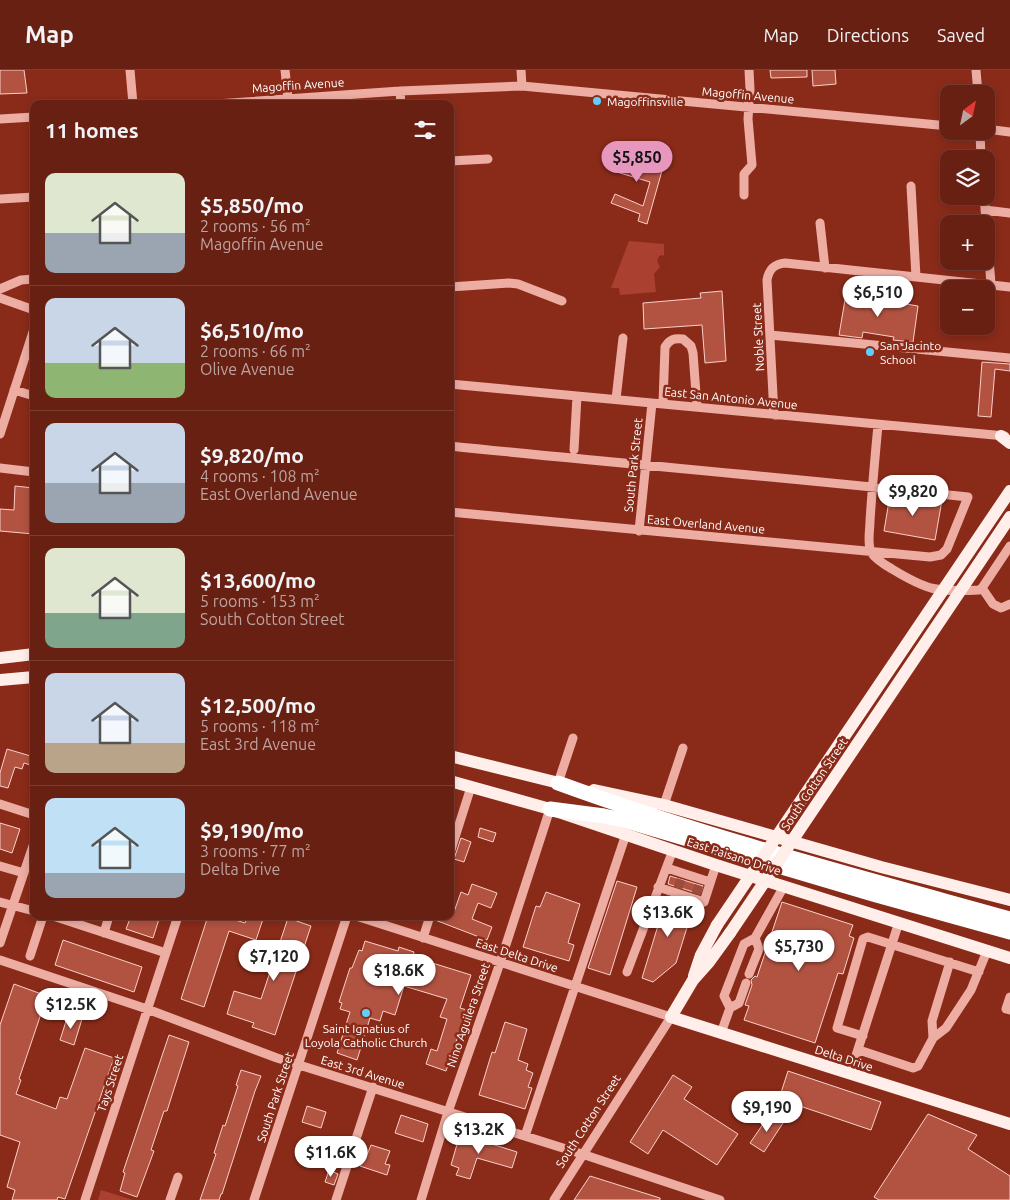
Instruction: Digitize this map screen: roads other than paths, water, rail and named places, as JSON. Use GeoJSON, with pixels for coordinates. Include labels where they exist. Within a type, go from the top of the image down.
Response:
{"type":"FeatureCollection","features":[{"type":"Feature","properties":{"kind":"highway"},"geometry":{"type":"LineString","coordinates":[[558,783],[617,804],[720,836],[1010,919]]}},
{"type":"Feature","properties":{"kind":"highway"},"geometry":{"type":"LineString","coordinates":[[550,809],[627,821],[873,894],[1010,932]]}},
{"type":"Feature","properties":{"kind":"main road","name":"South Cotton Street"},"geometry":{"type":"LineString","coordinates":[[693,980],[701,954],[717,925],[1010,490]]}},
{"type":"Feature","properties":{"kind":"main road","name":"South Cotton Street"},"geometry":{"type":"LineString","coordinates":[[671,1016],[693,980],[710,962],[730,933],[1010,518]]}},
{"type":"Feature","properties":{"kind":"main road"},"geometry":{"type":"LineString","coordinates":[[0,658],[30,654]]}},
{"type":"Feature","properties":{"kind":"main road"},"geometry":{"type":"LineString","coordinates":[[1,683],[30,678]]}},
{"type":"Feature","properties":{"kind":"main road"},"geometry":{"type":"LineString","coordinates":[[454,757],[558,783],[664,805],[881,868],[1010,900]]}},
{"type":"Feature","properties":{"kind":"main road","name":"East Paisano Drive"},"geometry":{"type":"LineString","coordinates":[[454,782],[550,809],[716,865],[1010,958]]}},
{"type":"Feature","properties":{"kind":"main road","name":"Delta Drive"},"geometry":{"type":"LineString","coordinates":[[671,1016],[1010,1124]]}},
{"type":"Feature","properties":{"kind":"street"},"geometry":{"type":"LineString","coordinates":[[130,70],[133,100]]}},
{"type":"Feature","properties":{"kind":"street"},"geometry":{"type":"LineString","coordinates":[[285,70],[288,98]]}},
{"type":"Feature","properties":{"kind":"street"},"geometry":{"type":"LineString","coordinates":[[521,70],[522,86]]}},
{"type":"Feature","properties":{"kind":"street"},"geometry":{"type":"LineString","coordinates":[[744,195],[744,174],[752,165],[748,119],[749,70]]}},
{"type":"Feature","properties":{"kind":"street"},"geometry":{"type":"LineString","coordinates":[[976,70],[977,85]]}},
{"type":"Feature","properties":{"kind":"street","name":"Magoffin Avenue"},"geometry":{"type":"LineString","coordinates":[[264,100],[400,90],[522,86],[940,125]]}},
{"type":"Feature","properties":{"kind":"street"},"geometry":{"type":"LineString","coordinates":[[400,90],[401,100]]}},
{"type":"Feature","properties":{"kind":"street"},"geometry":{"type":"LineString","coordinates":[[0,119],[30,116]]}},
{"type":"Feature","properties":{"kind":"street"},"geometry":{"type":"LineString","coordinates":[[995,130],[1010,132]]}},
{"type":"Feature","properties":{"kind":"street"},"geometry":{"type":"LineString","coordinates":[[454,161],[488,159]]}},
{"type":"Feature","properties":{"kind":"street"},"geometry":{"type":"LineString","coordinates":[[911,186],[916,277]]}},
{"type":"Feature","properties":{"kind":"street"},"geometry":{"type":"LineString","coordinates":[[0,200],[30,197]]}},
{"type":"Feature","properties":{"kind":"street"},"geometry":{"type":"LineString","coordinates":[[985,205],[991,280]]}},
{"type":"Feature","properties":{"kind":"street"},"geometry":{"type":"LineString","coordinates":[[985,210],[1010,213]]}},
{"type":"Feature","properties":{"kind":"street"},"geometry":{"type":"LineString","coordinates":[[820,222],[825,268],[948,280]]}},
{"type":"Feature","properties":{"kind":"street","name":"Noble Street"},"geometry":{"type":"LineString","coordinates":[[774,415],[767,280],[771,268],[778,264],[825,268]]}},
{"type":"Feature","properties":{"kind":"street"},"geometry":{"type":"LineString","coordinates":[[0,289],[20,280],[30,279]]}},
{"type":"Feature","properties":{"kind":"street"},"geometry":{"type":"LineString","coordinates":[[454,287],[518,284],[562,301]]}},
{"type":"Feature","properties":{"kind":"street"},"geometry":{"type":"LineString","coordinates":[[995,284],[1010,286]]}},
{"type":"Feature","properties":{"kind":"street"},"geometry":{"type":"LineString","coordinates":[[0,298],[30,309]]}},
{"type":"Feature","properties":{"kind":"street"},"geometry":{"type":"LineString","coordinates":[[770,334],[1010,358]]}},
{"type":"Feature","properties":{"kind":"street"},"geometry":{"type":"LineString","coordinates":[[616,399],[623,338]]}},
{"type":"Feature","properties":{"kind":"street"},"geometry":{"type":"LineString","coordinates":[[663,403],[664,347],[669,340],[675,338],[683,339],[691,346],[697,407]]}},
{"type":"Feature","properties":{"kind":"street"},"geometry":{"type":"LineString","coordinates":[[0,434],[30,341]]}},
{"type":"Feature","properties":{"kind":"street","name":"East San Antonio Avenue"},"geometry":{"type":"LineString","coordinates":[[454,384],[663,403],[1007,439]]}},
{"type":"Feature","properties":{"kind":"street"},"geometry":{"type":"LineString","coordinates":[[14,390],[30,395]]}},
{"type":"Feature","properties":{"kind":"street"},"geometry":{"type":"LineString","coordinates":[[574,450],[578,396]]}},
{"type":"Feature","properties":{"kind":"street","name":"South Park Street"},"geometry":{"type":"LineString","coordinates":[[639,530],[652,402]]}},
{"type":"Feature","properties":{"kind":"street"},"geometry":{"type":"LineString","coordinates":[[878,425],[869,541],[871,552],[880,562],[920,586],[952,592],[982,588],[1010,546]]}},
{"type":"Feature","properties":{"kind":"street"},"geometry":{"type":"LineString","coordinates":[[454,446],[872,487]]}},
{"type":"Feature","properties":{"kind":"street"},"geometry":{"type":"LineString","coordinates":[[0,468],[30,472]]}},
{"type":"Feature","properties":{"kind":"street","name":"East Overland Avenue"},"geometry":{"type":"LineString","coordinates":[[454,512],[930,558],[941,555],[947,549],[952,542],[968,498],[872,487]]}},
{"type":"Feature","properties":{"kind":"street"},"geometry":{"type":"LineString","coordinates":[[982,588],[993,604],[1001,608],[1010,604]]}},
{"type":"Feature","properties":{"kind":"street"},"geometry":{"type":"LineString","coordinates":[[558,783],[573,738]]}},
{"type":"Feature","properties":{"kind":"street"},"geometry":{"type":"LineString","coordinates":[[664,805],[683,748]]}},
{"type":"Feature","properties":{"kind":"street"},"geometry":{"type":"LineString","coordinates":[[454,840],[471,787]]}},
{"type":"Feature","properties":{"kind":"street"},"geometry":{"type":"LineString","coordinates":[[0,804],[30,814]]}},
{"type":"Feature","properties":{"kind":"street","name":"Nino Aguilera Street"},"geometry":{"type":"LineString","coordinates":[[421,1200],[448,1112],[500,963],[550,809]]}},
{"type":"Feature","properties":{"kind":"street"},"geometry":{"type":"LineString","coordinates":[[525,1136],[626,834]]}},
{"type":"Feature","properties":{"kind":"street"},"geometry":{"type":"LineString","coordinates":[[627,972],[673,850]]}},
{"type":"Feature","properties":{"kind":"street"},"geometry":{"type":"LineString","coordinates":[[0,943],[30,855]]}},
{"type":"Feature","properties":{"kind":"street"},"geometry":{"type":"LineString","coordinates":[[658,887],[677,890],[695,896],[704,902],[716,865]]}},
{"type":"Feature","properties":{"kind":"street"},"geometry":{"type":"LineString","coordinates":[[0,866],[24,873]]}},
{"type":"Feature","properties":{"kind":"street"},"geometry":{"type":"LineString","coordinates":[[667,868],[700,881],[710,882]]}},
{"type":"Feature","properties":{"kind":"street"},"geometry":{"type":"LineString","coordinates":[[730,1008],[724,996],[744,944],[755,938],[784,886]]}},
{"type":"Feature","properties":{"kind":"street"},"geometry":{"type":"LineString","coordinates":[[0,902],[30,909]]}},
{"type":"Feature","properties":{"kind":"street"},"geometry":{"type":"LineString","coordinates":[[30,956],[42,920]]}},
{"type":"Feature","properties":{"kind":"street"},"geometry":{"type":"LineString","coordinates":[[75,920],[104,933],[166,953]]}},
{"type":"Feature","properties":{"kind":"street"},"geometry":{"type":"LineString","coordinates":[[104,933],[108,920]]}},
{"type":"Feature","properties":{"kind":"street","name":"Tays Street"},"geometry":{"type":"LineString","coordinates":[[85,1200],[177,920]]}},
{"type":"Feature","properties":{"kind":"street","name":"South Park Street"},"geometry":{"type":"LineString","coordinates":[[254,1200],[346,920]]}},
{"type":"Feature","properties":{"kind":"street","name":"East Delta Drive"},"geometry":{"type":"LineString","coordinates":[[368,920],[671,1016]]}},
{"type":"Feature","properties":{"kind":"street"},"geometry":{"type":"LineString","coordinates":[[423,938],[429,920]]}},
{"type":"Feature","properties":{"kind":"street"},"geometry":{"type":"LineString","coordinates":[[850,1074],[899,922]]}},
{"type":"Feature","properties":{"kind":"street"},"geometry":{"type":"LineString","coordinates":[[863,1036],[837,1028],[863,940],[868,937],[979,972]]}},
{"type":"Feature","properties":{"kind":"street"},"geometry":{"type":"LineString","coordinates":[[722,1033],[730,1008],[739,1003],[759,949],[755,938]]}},
{"type":"Feature","properties":{"kind":"street"},"geometry":{"type":"LineString","coordinates":[[859,1050],[913,1068],[918,1066],[933,1038],[946,1028],[970,990],[987,950]]}},
{"type":"Feature","properties":{"kind":"street","name":"East 3rd Avenue"},"geometry":{"type":"LineString","coordinates":[[0,960],[147,1009],[298,1065],[582,1154],[720,1200]]}},
{"type":"Feature","properties":{"kind":"street"},"geometry":{"type":"LineString","coordinates":[[933,1038],[932,1021],[950,962]]}},
{"type":"Feature","properties":{"kind":"street"},"geometry":{"type":"LineString","coordinates":[[1010,997],[1006,1009],[1010,1010]]}},
{"type":"Feature","properties":{"kind":"street","name":"South Cotton Street"},"geometry":{"type":"LineString","coordinates":[[554,1200],[671,1016]]}},
{"type":"Feature","properties":{"kind":"street"},"geometry":{"type":"LineString","coordinates":[[336,1200],[373,1088]]}},
{"type":"Feature","properties":{"kind":"street"},"geometry":{"type":"LineString","coordinates":[[170,1200],[178,1177]]}},
{"type":"Feature","properties":{"kind":"tunnel"},"geometry":{"type":"LineString","coordinates":[[678,888],[682,877]]}},
{"type":"Feature","properties":{"kind":"tunnel"},"geometry":{"type":"LineString","coordinates":[[696,894],[700,882]]}},
{"type":"Feature","properties":{"kind":"place","name":"Magoffinsville"},"geometry":{"type":"Point","coordinates":[597,101]}},
{"type":"Feature","properties":{"kind":"place","name":"San Jacinto School"},"geometry":{"type":"Point","coordinates":[870,352]}},
{"type":"Feature","properties":{"kind":"place","name":"Saint Ignatius of Loyola Catholic Church"},"geometry":{"type":"Point","coordinates":[366,1013]}}]}
